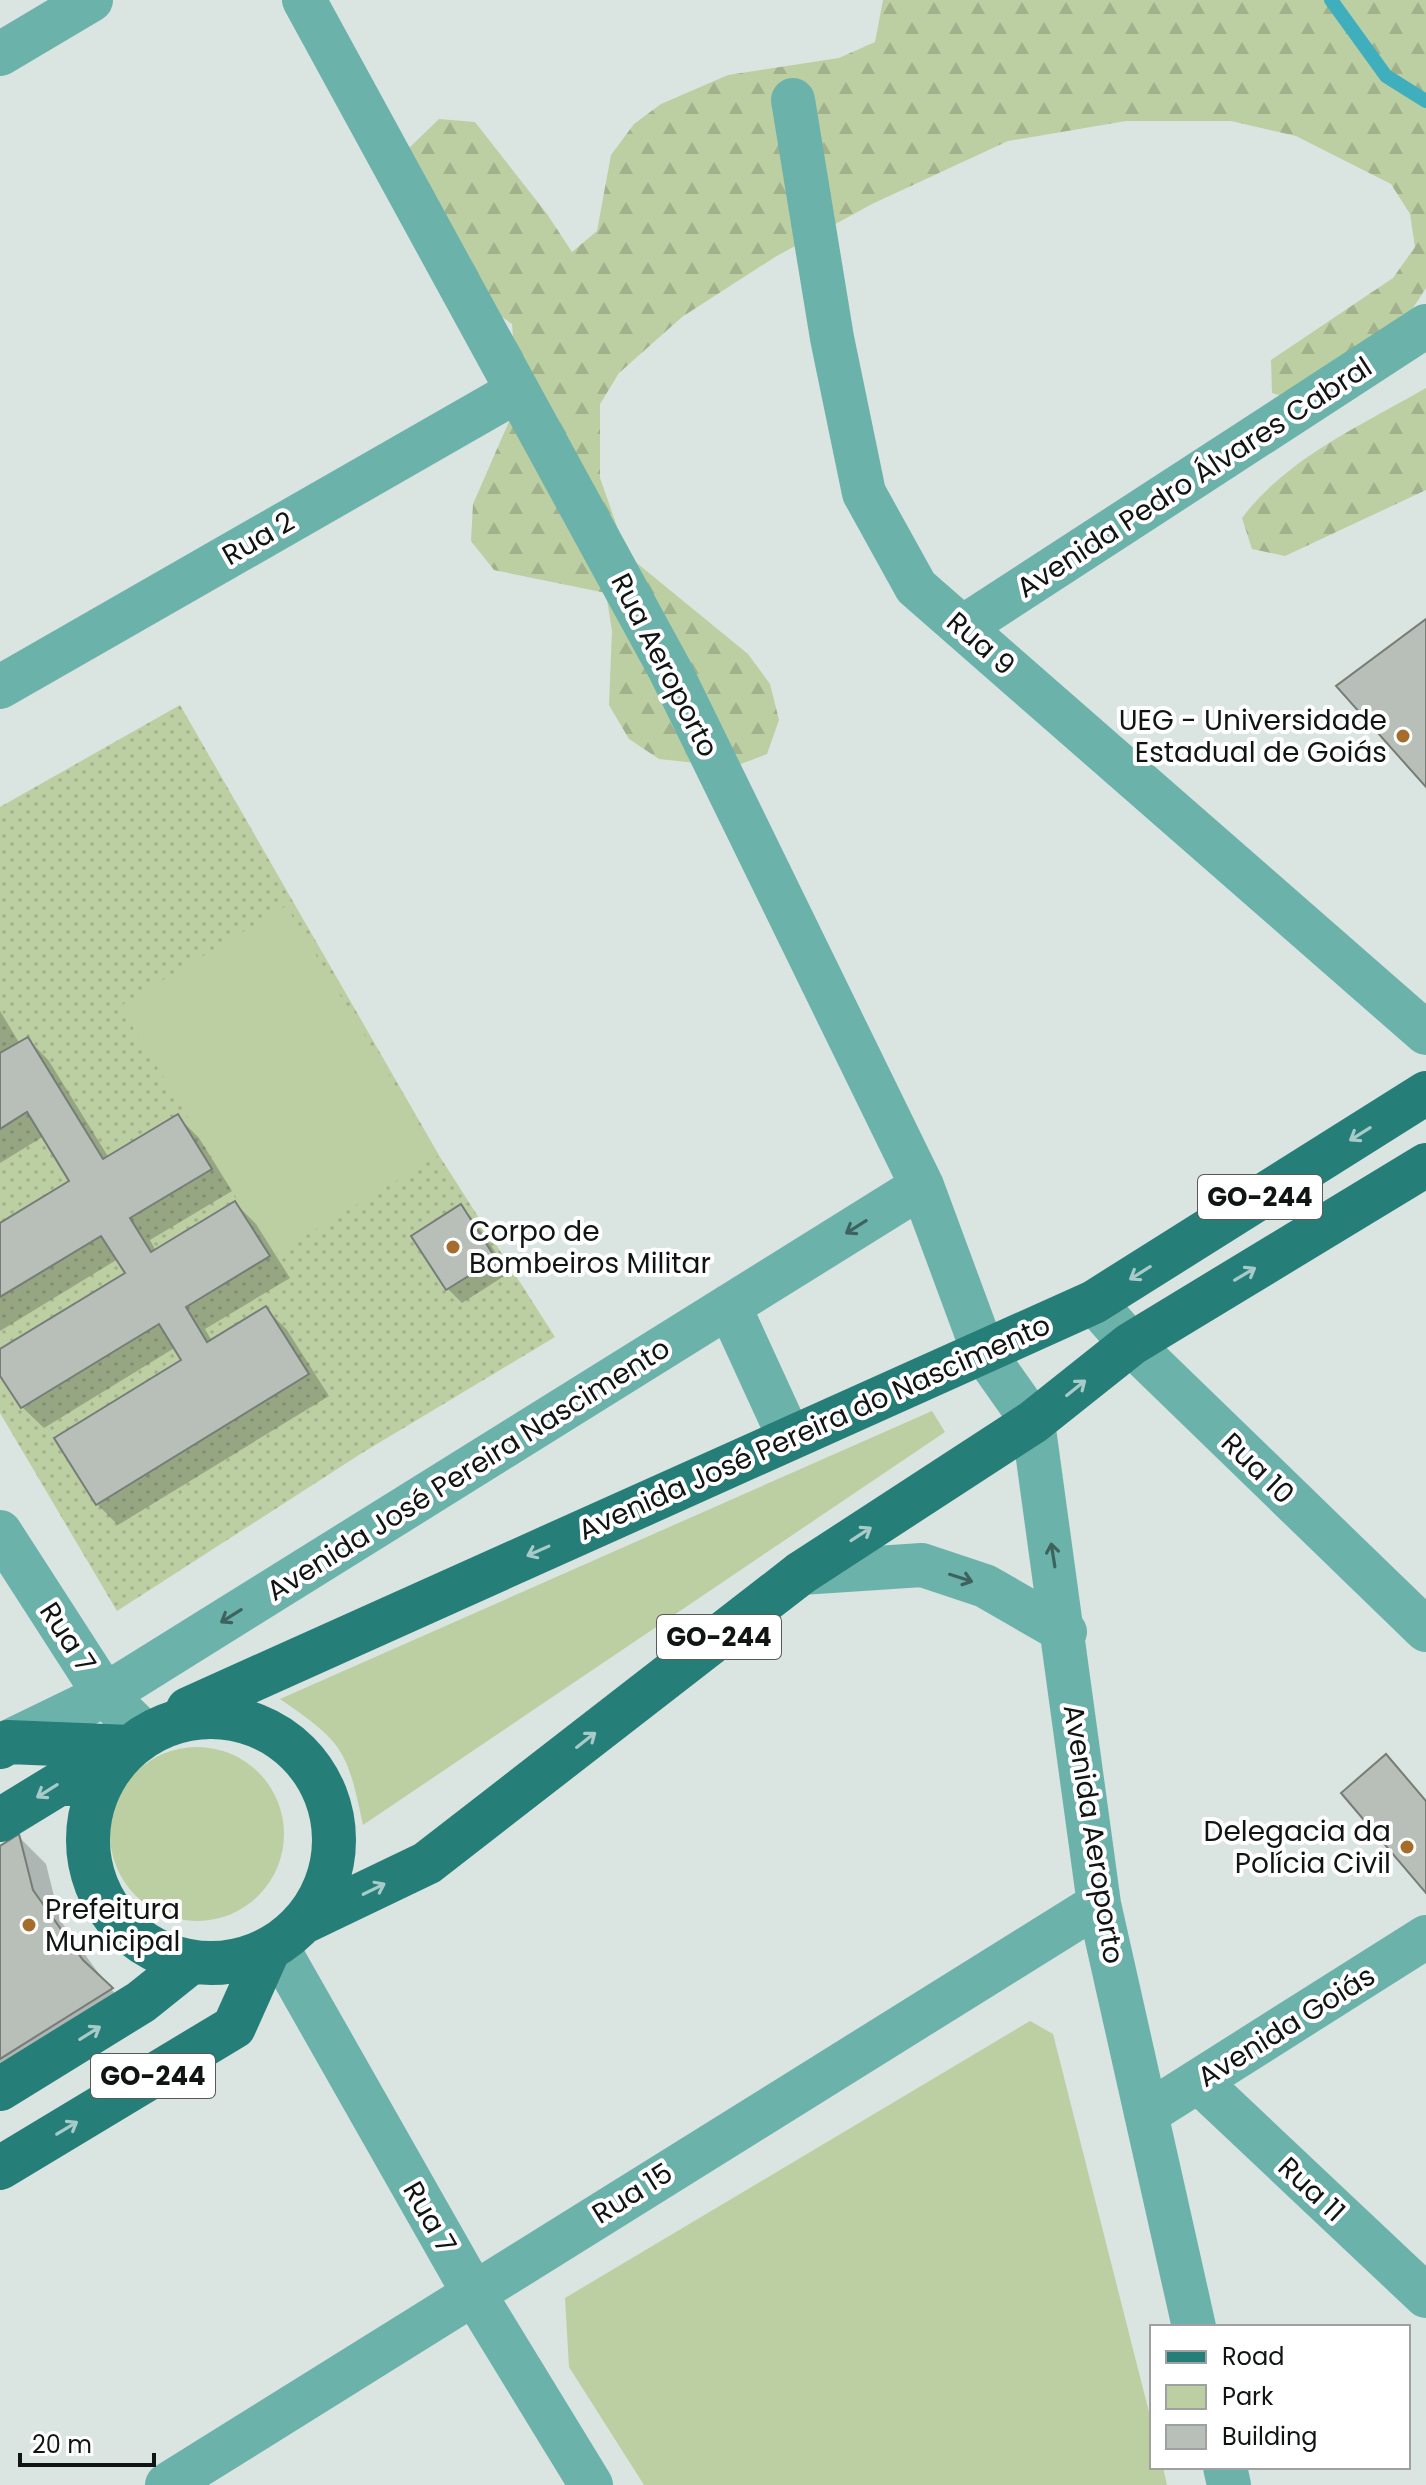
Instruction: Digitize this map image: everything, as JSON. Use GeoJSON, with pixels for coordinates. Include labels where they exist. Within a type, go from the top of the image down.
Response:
{"type":"FeatureCollection","features":[{"type":"Feature","properties":{"kind":"main road","name":"Avenida José Pereira do Nascimento"},"geometry":{"type":"LineString","coordinates":[[1426,1093],[1094,1302],[188,1709],[153,1734],[100,1784],[88,1821],[88,1859],[100,1896],[122,1928],[154,1951],[191,1962],[230,1963],[283,1939],[427,1863],[801,1573],[1033,1422],[1131,1344],[1426,1165]]}},
{"type":"Feature","properties":{"kind":"main road","name":"GO-244"},"geometry":{"type":"LineString","coordinates":[[0,2168],[234,2027],[283,1939],[325,1890],[335,1852],[332,1813],[318,1777],[292,1747],[260,1727],[222,1718],[153,1734]]}},
{"type":"Feature","properties":{"kind":"main road","name":"Avenida José Pereira Nascimento"},"geometry":{"type":"LineString","coordinates":[[4,1745],[153,1734]]}},
{"type":"Feature","properties":{"kind":"main road"},"geometry":{"type":"LineString","coordinates":[[0,1820],[59,1784],[100,1784]]}},
{"type":"Feature","properties":{"kind":"main road","name":"GO-244"},"geometry":{"type":"LineString","coordinates":[[0,2089],[141,2002],[191,1962]]}},
{"type":"Feature","properties":{"kind":"street","name":"Rua Aeroporto"},"geometry":{"type":"LineString","coordinates":[[304,0],[670,670],[922,1186],[983,1351]]}},
{"type":"Feature","properties":{"kind":"street"},"geometry":{"type":"LineString","coordinates":[[0,54],[88,1]]}},
{"type":"Feature","properties":{"kind":"street","name":"Rua 9"},"geometry":{"type":"LineString","coordinates":[[793,100],[832,338],[864,493],[916,587],[1426,1033]]}},
{"type":"Feature","properties":{"kind":"street","name":"Avenida Pedro Álvares Cabral"},"geometry":{"type":"LineString","coordinates":[[963,627],[1426,326]]}},
{"type":"Feature","properties":{"kind":"street","name":"Rua 2"},"geometry":{"type":"LineString","coordinates":[[0,687],[517,391]]}},
{"type":"Feature","properties":{"kind":"street","name":"Avenida José Pereira Nascimento"},"geometry":{"type":"LineString","coordinates":[[4,1745],[105,1695],[922,1186]]}},
{"type":"Feature","properties":{"kind":"street","name":"Rua 10"},"geometry":{"type":"LineString","coordinates":[[1094,1302],[1131,1344],[1426,1630]]}},
{"type":"Feature","properties":{"kind":"street"},"geometry":{"type":"LineString","coordinates":[[729,1306],[789,1437]]}},
{"type":"Feature","properties":{"kind":"street","name":"Avenida Aeroporto"},"geometry":{"type":"LineString","coordinates":[[983,1351],[1033,1422],[1065,1632],[1099,1904],[1194,2325]]}},
{"type":"Feature","properties":{"kind":"street","name":"Rua 7"},"geometry":{"type":"LineString","coordinates":[[0,1532],[105,1695],[153,1734]]}},
{"type":"Feature","properties":{"kind":"street"},"geometry":{"type":"LineString","coordinates":[[801,1573],[922,1565],[985,1586],[1065,1632]]}},
{"type":"Feature","properties":{"kind":"street","name":"Rua 15"},"geometry":{"type":"LineString","coordinates":[[167,2485],[1099,1904]]}},
{"type":"Feature","properties":{"kind":"street","name":"Avenida Goiás"},"geometry":{"type":"LineString","coordinates":[[1146,2114],[1426,1937]]}},
{"type":"Feature","properties":{"kind":"street","name":"Rua 7"},"geometry":{"type":"LineString","coordinates":[[283,1939],[473,2292],[591,2485]]}},
{"type":"Feature","properties":{"kind":"street","name":"Rua 11"},"geometry":{"type":"LineString","coordinates":[[1198,2081],[1426,2296]]}},
{"type":"Feature","properties":{"kind":"green space"},"geometry":{"type":"Polygon","coordinates":[[[883,0],[1426,0],[1426,288],[1396,334],[1309,404],[1272,393],[1271,360],[1393,278],[1415,247],[1410,214],[1391,184],[1296,136],[1231,121],[1126,121],[1008,141],[872,204],[775,257],[682,317],[619,373],[600,404],[600,478],[627,555],[748,654],[770,684],[779,720],[767,754],[733,767],[659,759],[629,739],[609,705],[612,631],[606,593],[494,570],[471,541],[473,504],[518,401],[512,324],[454,284],[408,149],[439,119],[475,122],[547,214],[572,252],[597,231],[611,155],[634,124],[661,104],[728,75],[839,58],[875,42],[883,0]]]}},
{"type":"Feature","properties":{"kind":"green space"},"geometry":{"type":"Polygon","coordinates":[[[1426,388],[1426,490],[1285,556],[1252,549],[1242,518],[1260,497],[1327,444],[1426,388]]]}},
{"type":"Feature","properties":{"kind":"green space"},"geometry":{"type":"Polygon","coordinates":[[[180,705],[440,1157],[555,1337],[362,1453],[117,1611],[0,1413],[0,807],[180,705]]]}},
{"type":"Feature","properties":{"kind":"green space"},"geometry":{"type":"Polygon","coordinates":[[[286,906],[438,1156],[272,1256],[120,1006],[286,906]]]}},
{"type":"Feature","properties":{"kind":"green space"},"geometry":{"type":"Polygon","coordinates":[[[932,1411],[945,1432],[363,1825],[352,1780],[340,1750],[318,1727],[280,1699],[932,1411]]]}},
{"type":"Feature","properties":{"kind":"green space"},"geometry":{"type":"Polygon","coordinates":[[[197,1747],[230,1754],[258,1773],[277,1801],[284,1834],[277,1867],[258,1895],[230,1914],[197,1921],[164,1914],[136,1895],[117,1867],[110,1834],[117,1801],[136,1773],[164,1754],[197,1747]]]}},
{"type":"Feature","properties":{"kind":"green space"},"geometry":{"type":"Polygon","coordinates":[[[1030,2021],[1053,2034],[1150,2416],[1150,2469],[1163,2469],[1167,2485],[644,2485],[569,2367],[565,2298],[1030,2021]]]}},
{"type":"Feature","properties":{"kind":"building","name":"UEG - Universidade Estadual de Goiás"},"geometry":{"type":"Polygon","coordinates":[[[1426,619],[1426,787],[1336,686],[1426,619]]]}},
{"type":"Feature","properties":{"kind":"building"},"geometry":{"type":"Polygon","coordinates":[[[28,1037],[103,1159],[178,1114],[212,1169],[130,1218],[151,1252],[235,1201],[270,1256],[186,1307],[207,1342],[266,1306],[309,1374],[96,1505],[54,1438],[181,1360],[159,1324],[21,1408],[0,1376],[0,1349],[125,1273],[101,1236],[0,1297],[0,1223],[69,1181],[27,1112],[0,1129],[0,1053],[28,1037]]]}},
{"type":"Feature","properties":{"kind":"building","name":"Corpo de Bombeiros Militar"},"geometry":{"type":"Polygon","coordinates":[[[461,1204],[496,1259],[446,1290],[411,1236],[461,1204]]]}},
{"type":"Feature","properties":{"kind":"building","name":"Delegacia da Polícia Civil"},"geometry":{"type":"Polygon","coordinates":[[[1386,1754],[1426,1801],[1426,1893],[1341,1793],[1386,1754]]]}},
{"type":"Feature","properties":{"kind":"building","name":"Prefeitura Municipal"},"geometry":{"type":"Polygon","coordinates":[[[19,1834],[33,1890],[83,1960],[113,1988],[0,2059],[0,1846],[19,1834]]]}},
{"type":"Feature","properties":{"kind":"waterway"},"geometry":{"type":"LineString","coordinates":[[1331,0],[1386,76],[1426,101]]}},
{"type":"Feature","properties":{"kind":"place","name":"UEG - Universidade Estadual de Goiás"},"geometry":{"type":"Point","coordinates":[1403,736]}},
{"type":"Feature","properties":{"kind":"place","name":"Corpo de Bombeiros Militar"},"geometry":{"type":"Point","coordinates":[453,1247]}},
{"type":"Feature","properties":{"kind":"place","name":"Delegacia da Polícia Civil"},"geometry":{"type":"Point","coordinates":[1407,1847]}},
{"type":"Feature","properties":{"kind":"place","name":"Prefeitura Municipal"},"geometry":{"type":"Point","coordinates":[29,1925]}}]}
